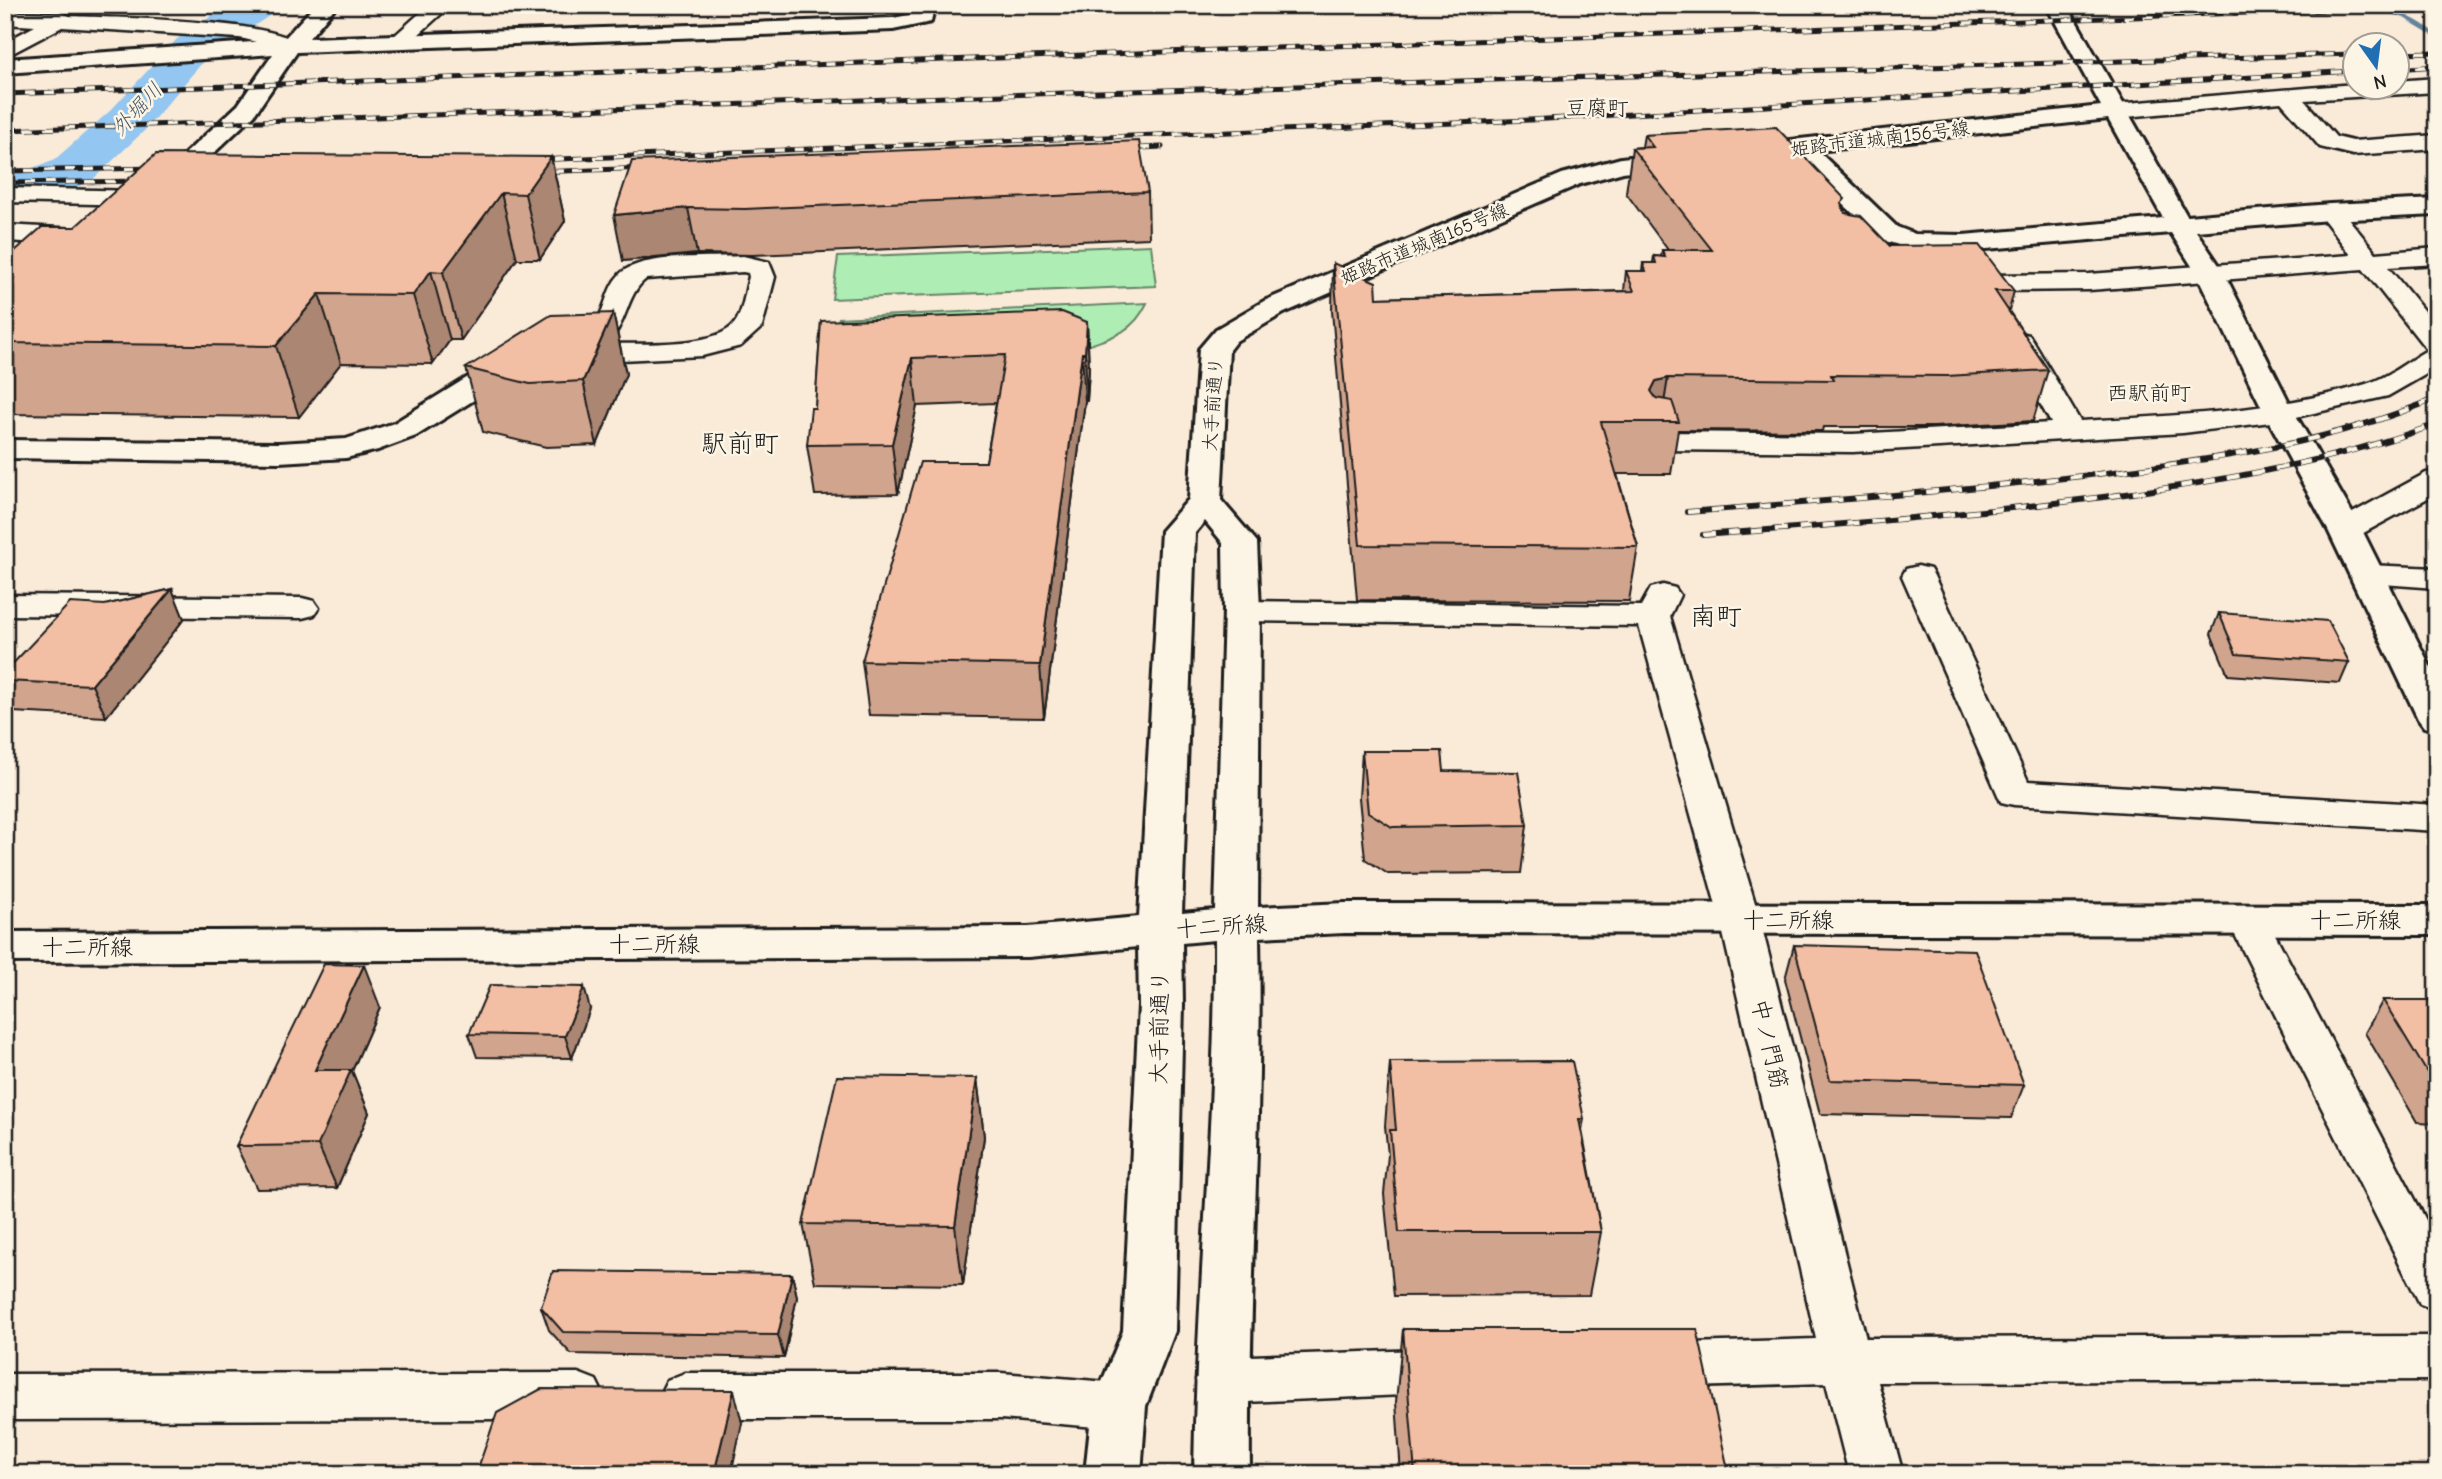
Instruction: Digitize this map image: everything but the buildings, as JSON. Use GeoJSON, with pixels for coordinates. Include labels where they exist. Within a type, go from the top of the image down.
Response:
{"type":"FeatureCollection","features":[{"type":"Feature","properties":{"kind":"street"},"geometry":{"type":"LineString","coordinates":[[5,51],[85,5]]}},
{"type":"Feature","properties":{"kind":"street"},"geometry":{"type":"LineString","coordinates":[[47,256],[171,180],[246,110],[290,46],[327,5]]}},
{"type":"Feature","properties":{"kind":"street"},"geometry":{"type":"LineString","coordinates":[[400,41],[441,5]]}},
{"type":"Feature","properties":{"kind":"street"},"geometry":{"type":"LineString","coordinates":[[2056,5],[2180,226],[2209,271],[2279,412],[2429,689],[2437,719]]}},
{"type":"Feature","properties":{"kind":"street"},"geometry":{"type":"LineString","coordinates":[[5,66],[290,46],[893,24],[924,12]]}},
{"type":"Feature","properties":{"kind":"street"},"geometry":{"type":"LineString","coordinates":[[5,18],[239,32],[264,35],[290,46]]}},
{"type":"Feature","properties":{"kind":"street"},"geometry":{"type":"LineString","coordinates":[[2116,111],[2287,95],[2437,85]]}},
{"type":"Feature","properties":{"kind":"street"},"geometry":{"type":"LineString","coordinates":[[2287,95],[2328,142],[2353,148],[2437,142]]}},
{"type":"Feature","properties":{"kind":"street","name":"姫路市道城南156号線"},"geometry":{"type":"LineString","coordinates":[[1603,169],[2116,111]]}},
{"type":"Feature","properties":{"kind":"street"},"geometry":{"type":"LineString","coordinates":[[1799,148],[1877,240],[1950,244],[2330,212],[2437,207]]}},
{"type":"Feature","properties":{"kind":"street","name":"姫路市道城南165号線"},"geometry":{"type":"LineString","coordinates":[[1247,322],[1274,307],[1571,179],[1603,169]]}},
{"type":"Feature","properties":{"kind":"street"},"geometry":{"type":"LineString","coordinates":[[5,195],[141,198]]}},
{"type":"Feature","properties":{"kind":"street"},"geometry":{"type":"LineString","coordinates":[[2330,212],[2437,345]]}},
{"type":"Feature","properties":{"kind":"street"},"geometry":{"type":"LineString","coordinates":[[5,233],[95,226]]}},
{"type":"Feature","properties":{"kind":"street"},"geometry":{"type":"LineString","coordinates":[[1950,244],[1997,302],[2071,431]]}},
{"type":"Feature","properties":{"kind":"street"},"geometry":{"type":"LineString","coordinates":[[1997,302],[2088,282],[2437,256]]}},
{"type":"Feature","properties":{"kind":"street"},"geometry":{"type":"LineString","coordinates":[[5,449],[295,452],[345,447],[388,438],[426,417],[493,373],[518,364],[561,355],[702,348],[731,340],[748,327],[762,277],[760,268],[743,264],[648,269],[634,273],[628,279],[607,328],[596,339],[561,355]]}},
{"type":"Feature","properties":{"kind":"street","name":"大手前通り"},"geometry":{"type":"LineString","coordinates":[[1113,1474],[1119,1406],[1149,1331],[1161,1005],[1160,930],[1178,531],[1205,501],[1214,349],[1226,335],[1247,322]]}},
{"type":"Feature","properties":{"kind":"street"},"geometry":{"type":"LineString","coordinates":[[1660,441],[1853,443],[2183,424],[2279,412],[2378,390],[2437,356]]}},
{"type":"Feature","properties":{"kind":"street"},"geometry":{"type":"LineString","coordinates":[[2345,530],[2437,480]]}},
{"type":"Feature","properties":{"kind":"street"},"geometry":{"type":"LineString","coordinates":[[1205,501],[1240,542],[1242,611],[1236,856],[1238,1007],[1222,1380],[1222,1474]]}},
{"type":"Feature","properties":{"kind":"street"},"geometry":{"type":"LineString","coordinates":[[2367,575],[2437,578]]}},
{"type":"Feature","properties":{"kind":"street"},"geometry":{"type":"LineString","coordinates":[[1918,576],[2014,793],[2437,818]]}},
{"type":"Feature","properties":{"kind":"street"},"geometry":{"type":"LineString","coordinates":[[5,605],[302,608]]}},
{"type":"Feature","properties":{"kind":"street","name":"中ノ門筋"},"geometry":{"type":"LineString","coordinates":[[1242,611],[1658,606],[1740,920],[1876,1474]]}},
{"type":"Feature","properties":{"kind":"street","name":"十二所線"},"geometry":{"type":"LineString","coordinates":[[5,947],[1028,942],[1238,923],[1345,918],[2437,920]]}},
{"type":"Feature","properties":{"kind":"street"},"geometry":{"type":"LineString","coordinates":[[2248,921],[2437,1289]]}},
{"type":"Feature","properties":{"kind":"street"},"geometry":{"type":"LineString","coordinates":[[1612,1367],[1846,1360],[2437,1358]]}},
{"type":"Feature","properties":{"kind":"street"},"geometry":{"type":"LineString","coordinates":[[1222,1380],[1489,1370]]}},
{"type":"Feature","properties":{"kind":"street"},"geometry":{"type":"LineString","coordinates":[[5,1397],[1000,1396],[1119,1406]]}},
{"type":"Feature","properties":{"kind":"green space"},"geometry":{"type":"Polygon","coordinates":[[[1151,245],[1156,286],[832,299],[838,257],[1151,245]]]}},
{"type":"Feature","properties":{"kind":"green space"},"geometry":{"type":"Polygon","coordinates":[[[1147,303],[1136,320],[1122,332],[1086,346],[907,345],[838,318],[1147,303]]]}},
{"type":"Feature","properties":{"kind":"water"},"geometry":{"type":"Polygon","coordinates":[[[239,5],[268,5],[220,34],[213,47],[172,49],[239,5]]]}},
{"type":"Feature","properties":{"kind":"waterway","name":"外堀川"},"geometry":{"type":"LineString","coordinates":[[5,193],[71,172],[128,120],[192,48],[257,5]]}},
{"type":"Feature","properties":{"kind":"waterway"},"geometry":{"type":"LineString","coordinates":[[2368,5],[2406,17],[2437,36]]}},
{"type":"Feature","properties":{"kind":"railway"},"geometry":{"type":"LineString","coordinates":[[5,94],[2437,6]]}},
{"type":"Feature","properties":{"kind":"railway"},"geometry":{"type":"LineString","coordinates":[[2410,53],[2437,52]]}},
{"type":"Feature","properties":{"kind":"railway"},"geometry":{"type":"LineString","coordinates":[[5,130],[1033,94],[2340,54]]}},
{"type":"Feature","properties":{"kind":"railway"},"geometry":{"type":"LineString","coordinates":[[2410,68],[2437,66]]}},
{"type":"Feature","properties":{"kind":"railway"},"geometry":{"type":"LineString","coordinates":[[534,160],[1530,120],[2340,72]]}},
{"type":"Feature","properties":{"kind":"railway"},"geometry":{"type":"LineString","coordinates":[[1121,149],[1162,147]]}},
{"type":"Feature","properties":{"kind":"railway"},"geometry":{"type":"LineString","coordinates":[[5,171],[159,168]]}},
{"type":"Feature","properties":{"kind":"railway"},"geometry":{"type":"LineString","coordinates":[[534,172],[649,168]]}},
{"type":"Feature","properties":{"kind":"railway"},"geometry":{"type":"LineString","coordinates":[[5,183],[145,181]]}},
{"type":"Feature","properties":{"kind":"railway"},"geometry":{"type":"LineString","coordinates":[[1687,512],[1984,487],[2173,464],[2307,440],[2394,415],[2437,398]]}},
{"type":"Feature","properties":{"kind":"railway"},"geometry":{"type":"LineString","coordinates":[[1703,535],[1958,514],[2153,490],[2317,460],[2437,424]]}},
{"type":"Feature","properties":{"kind":"district","name":"豆腐町"},"geometry":{"type":"Point","coordinates":[1597,108]}},
{"type":"Feature","properties":{"kind":"district","name":"西駅前町"},"geometry":{"type":"Point","coordinates":[2149,393]}},
{"type":"Feature","properties":{"kind":"district","name":"駅前町"},"geometry":{"type":"Point","coordinates":[740,443]}},
{"type":"Feature","properties":{"kind":"district","name":"南町"},"geometry":{"type":"Point","coordinates":[1716,616]}}]}
